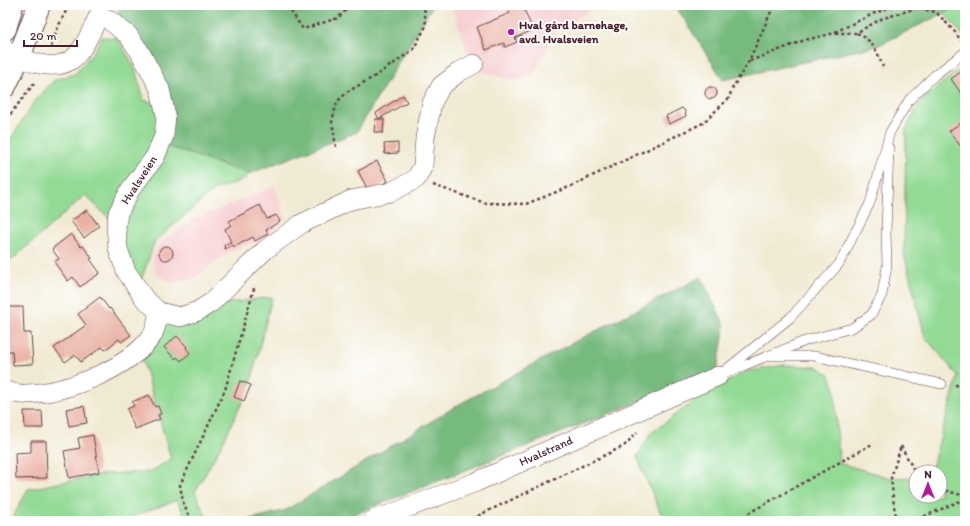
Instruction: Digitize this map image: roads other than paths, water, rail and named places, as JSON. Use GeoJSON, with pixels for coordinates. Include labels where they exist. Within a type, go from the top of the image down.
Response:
{"type":"FeatureCollection","features":[{"type":"Feature","properties":{"kind":"main road"},"geometry":{"type":"LineString","coordinates":[[5,29],[12,5]]}},
{"type":"Feature","properties":{"kind":"main road"},"geometry":{"type":"LineString","coordinates":[[5,86],[12,54],[39,5]]}},
{"type":"Feature","properties":{"kind":"street","name":"Hvalsveien"},"geometry":{"type":"LineString","coordinates":[[12,54],[44,65],[60,64],[71,60],[77,55],[86,40],[100,10],[109,20],[128,35],[140,52],[160,89],[166,116],[164,136],[155,157],[130,190],[118,213],[116,227],[118,249],[126,272],[144,298],[159,312],[180,317],[198,311],[212,302],[265,250],[301,224],[351,200],[391,192],[416,179],[423,166],[425,138],[432,103],[441,86],[459,72],[474,64]]}},
{"type":"Feature","properties":{"kind":"street"},"geometry":{"type":"LineString","coordinates":[[5,392],[25,394],[47,392],[84,382],[118,365],[137,351],[152,335],[159,312]]}},
{"type":"Feature","properties":{"kind":"street","name":"Hvalstrand"},"geometry":{"type":"LineString","coordinates":[[372,521],[476,482],[718,376]]}},
{"type":"Feature","properties":{"kind":"lane"},"geometry":{"type":"LineString","coordinates":[[718,376],[790,318],[839,264],[870,202],[890,132],[909,100],[935,75],[965,52]]}},
{"type":"Feature","properties":{"kind":"lane"},"geometry":{"type":"LineString","coordinates":[[718,376],[805,341],[852,328],[871,315],[882,295],[887,266],[886,232],[890,132]]}},
{"type":"Feature","properties":{"kind":"lane"},"geometry":{"type":"LineString","coordinates":[[764,357],[814,356],[942,384]]}},
{"type":"Feature","properties":{"kind":"place","name":"Hval gård barnehage, avd. Hvalsveien"},"geometry":{"type":"Point","coordinates":[511,32]}}]}
